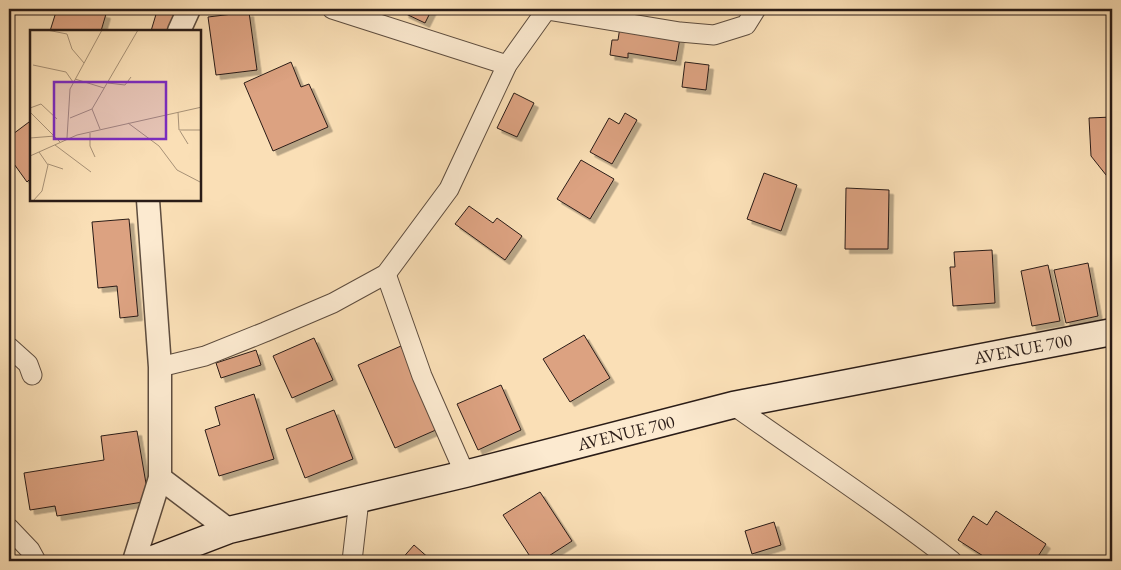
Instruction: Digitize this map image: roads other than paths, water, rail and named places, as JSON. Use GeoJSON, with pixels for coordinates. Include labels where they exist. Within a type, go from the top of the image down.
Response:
{"type":"FeatureCollection","features":[{"type":"Feature","properties":{"kind":"main road","name":"AVENUE 700"},"geometry":{"type":"LineString","coordinates":[[148,561],[230,530],[465,474],[733,405],[1112,332]]}},
{"type":"Feature","properties":{"kind":"street"},"geometry":{"type":"LineString","coordinates":[[179,30],[189,9]]}},
{"type":"Feature","properties":{"kind":"street"},"geometry":{"type":"LineString","coordinates":[[332,9],[507,65]]}},
{"type":"Feature","properties":{"kind":"street"},"geometry":{"type":"LineString","coordinates":[[160,368],[205,356],[333,304],[386,274],[449,189],[507,65],[547,9],[680,32],[714,35],[746,25],[756,9]]}},
{"type":"Feature","properties":{"kind":"street"},"geometry":{"type":"LineString","coordinates":[[134,561],[160,478],[160,368],[148,201]]}},
{"type":"Feature","properties":{"kind":"street"},"geometry":{"type":"LineString","coordinates":[[386,274],[422,376],[465,474]]}},
{"type":"Feature","properties":{"kind":"street"},"geometry":{"type":"LineString","coordinates":[[9,347],[28,364],[32,375]]}},
{"type":"Feature","properties":{"kind":"street"},"geometry":{"type":"LineString","coordinates":[[733,405],[822,469],[902,521],[952,561]]}},
{"type":"Feature","properties":{"kind":"street"},"geometry":{"type":"LineString","coordinates":[[160,478],[230,530]]}},
{"type":"Feature","properties":{"kind":"street"},"geometry":{"type":"LineString","coordinates":[[352,561],[359,500]]}},
{"type":"Feature","properties":{"kind":"street"},"geometry":{"type":"LineString","coordinates":[[9,528],[33,556]]}},
{"type":"Feature","properties":{"kind":"street"},"geometry":{"type":"LineString","coordinates":[[9,548],[33,556]]}}]}
